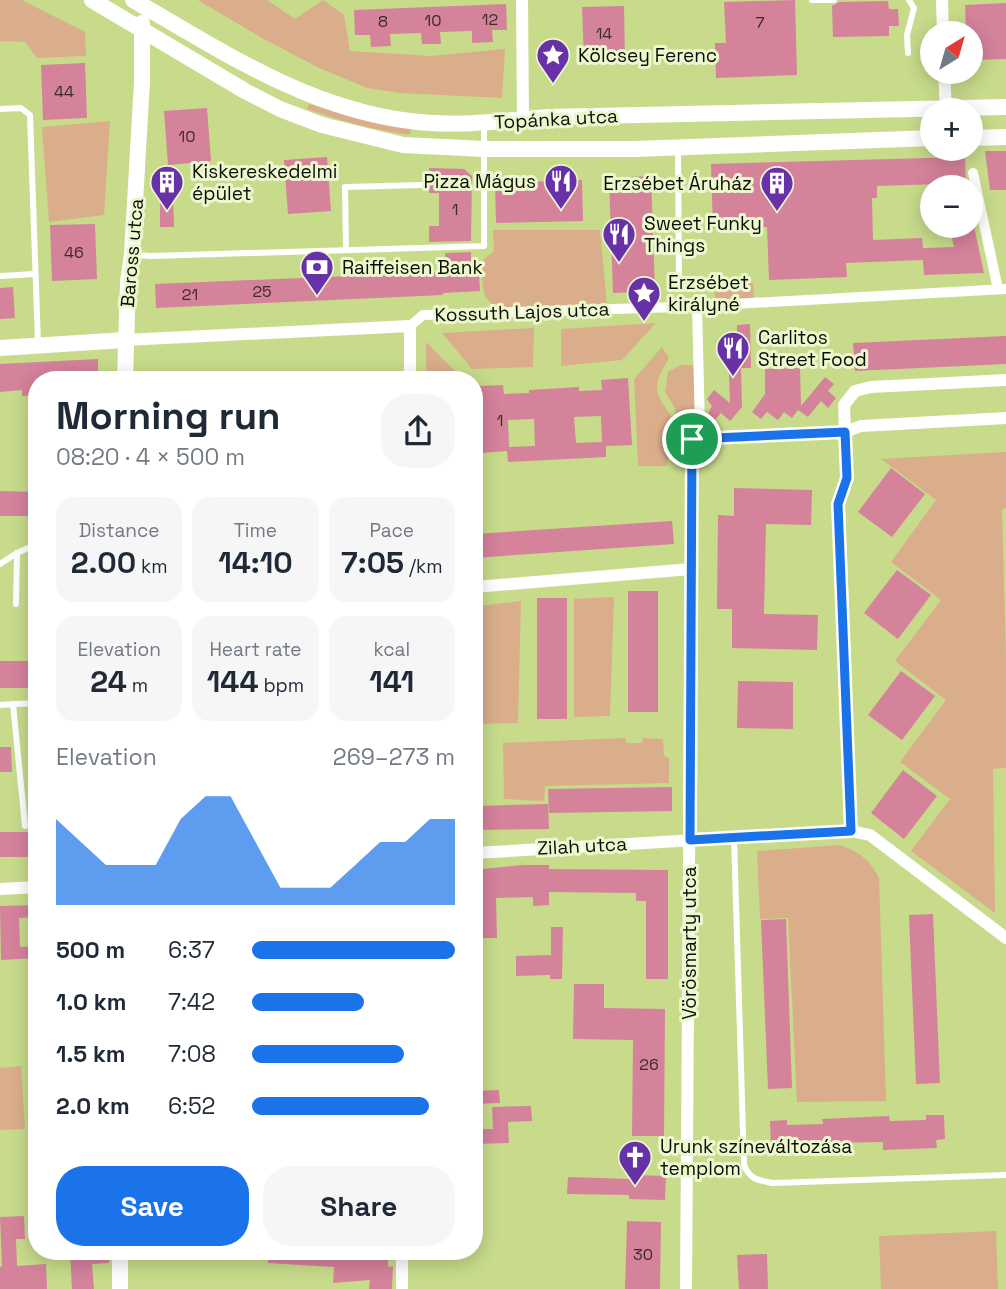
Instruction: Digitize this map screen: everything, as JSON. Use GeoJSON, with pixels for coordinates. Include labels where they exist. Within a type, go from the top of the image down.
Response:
{"type":"FeatureCollection","features":[{"type":"Feature","properties":{"kind":"street","name":"Topánka utca"},"geometry":{"type":"LineString","coordinates":[[92,0],[244,92],[322,125],[403,145],[485,149],[678,147],[920,138]]}},
{"type":"Feature","properties":{"kind":"street"},"geometry":{"type":"LineString","coordinates":[[522,0],[523,119]]}},
{"type":"Feature","properties":{"kind":"street"},"geometry":{"type":"LineString","coordinates":[[942,0],[943,21]]}},
{"type":"Feature","properties":{"kind":"street","name":"Topánka utca"},"geometry":{"type":"LineString","coordinates":[[138,1],[253,69],[301,93],[373,114],[411,121],[484,122],[920,110]]}},
{"type":"Feature","properties":{"kind":"street","name":"Baross utca"},"geometry":{"type":"LineString","coordinates":[[125,371],[128,282],[132,255],[142,81],[142,31],[138,1]]}},
{"type":"Feature","properties":{"kind":"street","name":"Topánka utca"},"geometry":{"type":"LineString","coordinates":[[983,108],[1006,107]]}},
{"type":"Feature","properties":{"kind":"street"},"geometry":{"type":"LineString","coordinates":[[983,138],[1006,137]]}},
{"type":"Feature","properties":{"kind":"street"},"geometry":{"type":"LineString","coordinates":[[973,173],[1002,289]]}},
{"type":"Feature","properties":{"kind":"street","name":"Kossuth Lajos utca"},"geometry":{"type":"LineString","coordinates":[[0,348],[410,326],[423,315],[697,306],[1002,289]]}},
{"type":"Feature","properties":{"kind":"street","name":"Vörösmarty utca"},"geometry":{"type":"LineString","coordinates":[[686,1289],[692,439],[700,428],[697,306]]}},
{"type":"Feature","properties":{"kind":"street"},"geometry":{"type":"LineString","coordinates":[[410,326],[410,371]]}},
{"type":"Feature","properties":{"kind":"street"},"geometry":{"type":"LineString","coordinates":[[1006,380],[871,387],[855,391],[844,405],[847,478],[838,504],[851,831],[870,835],[1006,938]]}},
{"type":"Feature","properties":{"kind":"street"},"geometry":{"type":"LineString","coordinates":[[692,439],[845,432],[862,426],[1006,418]]}},
{"type":"Feature","properties":{"kind":"street"},"geometry":{"type":"LineString","coordinates":[[483,586],[691,569]]}},
{"type":"Feature","properties":{"kind":"street","name":"Zilah utca"},"geometry":{"type":"LineString","coordinates":[[483,852],[851,831]]}},
{"type":"Feature","properties":{"kind":"street"},"geometry":{"type":"LineString","coordinates":[[0,889],[28,887]]}},
{"type":"Feature","properties":{"kind":"street"},"geometry":{"type":"LineString","coordinates":[[120,1260],[120,1289]]}},
{"type":"Feature","properties":{"kind":"street"},"geometry":{"type":"LineString","coordinates":[[402,1260],[402,1289]]}},
{"type":"Feature","properties":{"kind":"lane"},"geometry":{"type":"LineString","coordinates":[[812,0],[834,0]]}},
{"type":"Feature","properties":{"kind":"lane"},"geometry":{"type":"LineString","coordinates":[[908,53],[907,35],[914,8],[909,0]]}},
{"type":"Feature","properties":{"kind":"lane"},"geometry":{"type":"LineString","coordinates":[[0,108],[21,108],[30,115],[38,346]]}},
{"type":"Feature","properties":{"kind":"lane"},"geometry":{"type":"LineString","coordinates":[[132,255],[484,246],[484,122]]}},
{"type":"Feature","properties":{"kind":"lane"},"geometry":{"type":"LineString","coordinates":[[678,147],[679,282]]}},
{"type":"Feature","properties":{"kind":"lane"},"geometry":{"type":"LineString","coordinates":[[346,250],[345,187],[421,186]]}},
{"type":"Feature","properties":{"kind":"lane"},"geometry":{"type":"LineString","coordinates":[[0,276],[35,274]]}},
{"type":"Feature","properties":{"kind":"lane"},"geometry":{"type":"LineString","coordinates":[[0,564],[28,548]]}},
{"type":"Feature","properties":{"kind":"lane"},"geometry":{"type":"LineString","coordinates":[[16,604],[17,553]]}},
{"type":"Feature","properties":{"kind":"lane"},"geometry":{"type":"LineString","coordinates":[[0,705],[28,703]]}},
{"type":"Feature","properties":{"kind":"lane"},"geometry":{"type":"LineString","coordinates":[[13,704],[24,826]]}},
{"type":"Feature","properties":{"kind":"lane"},"geometry":{"type":"LineString","coordinates":[[734,837],[744,1165],[748,1174],[754,1179],[773,1183],[1006,1175]]}},
{"type":"Feature","properties":{"kind":"shaded area"},"geometry":{"type":"Polygon","coordinates":[[[0,0],[22,0],[85,32],[86,56],[37,58],[25,42],[0,41],[0,0]]]}},
{"type":"Feature","properties":{"kind":"shaded area"},"geometry":{"type":"Polygon","coordinates":[[[198,0],[267,0],[295,19],[323,0],[344,15],[350,51],[431,56],[505,49],[502,98],[400,93],[367,88],[317,67],[198,0]]]}},
{"type":"Feature","properties":{"kind":"shaded area"},"geometry":{"type":"Polygon","coordinates":[[[309,104],[349,116],[411,128],[410,135],[332,117],[307,109],[309,104]]]}},
{"type":"Feature","properties":{"kind":"shaded area"},"geometry":{"type":"Polygon","coordinates":[[[110,121],[104,215],[49,222],[42,127],[110,121]]]}},
{"type":"Feature","properties":{"kind":"shaded area"},"geometry":{"type":"Polygon","coordinates":[[[493,230],[600,230],[607,306],[500,308],[493,304],[483,289],[482,261],[494,251],[493,230]]]}},
{"type":"Feature","properties":{"kind":"shaded area"},"geometry":{"type":"Polygon","coordinates":[[[753,283],[754,300],[715,301],[714,284],[753,283]]]}},
{"type":"Feature","properties":{"kind":"shaded area"},"geometry":{"type":"Polygon","coordinates":[[[656,323],[622,360],[561,366],[561,329],[656,323]]]}},
{"type":"Feature","properties":{"kind":"shaded area"},"geometry":{"type":"Polygon","coordinates":[[[534,328],[533,367],[472,369],[442,333],[534,328]]]}},
{"type":"Feature","properties":{"kind":"shaded area"},"geometry":{"type":"Polygon","coordinates":[[[426,342],[455,371],[426,371],[426,342]]]}},
{"type":"Feature","properties":{"kind":"shaded area"},"geometry":{"type":"Polygon","coordinates":[[[662,347],[669,358],[657,389],[673,418],[667,466],[638,466],[634,379],[662,347]]]}},
{"type":"Feature","properties":{"kind":"shaded area"},"geometry":{"type":"Polygon","coordinates":[[[681,365],[698,365],[700,428],[685,445],[677,445],[675,408],[665,392],[668,372],[681,365]]]}},
{"type":"Feature","properties":{"kind":"shaded area"},"geometry":{"type":"Polygon","coordinates":[[[1006,452],[1006,508],[1002,509],[1006,768],[993,769],[995,913],[911,851],[950,799],[900,762],[946,700],[895,661],[941,600],[891,562],[936,500],[881,459],[1006,452]]]}},
{"type":"Feature","properties":{"kind":"shaded area"},"geometry":{"type":"Polygon","coordinates":[[[614,597],[610,716],[574,717],[574,599],[614,597]]]}},
{"type":"Feature","properties":{"kind":"shaded area"},"geometry":{"type":"Polygon","coordinates":[[[521,601],[518,723],[483,724],[483,605],[521,601]]]}},
{"type":"Feature","properties":{"kind":"shaded area"},"geometry":{"type":"Polygon","coordinates":[[[625,738],[627,743],[642,743],[643,738],[663,739],[664,756],[669,758],[669,783],[545,786],[544,801],[504,799],[503,743],[625,738]]]}},
{"type":"Feature","properties":{"kind":"shaded area"},"geometry":{"type":"Polygon","coordinates":[[[840,845],[863,857],[879,878],[886,1101],[797,1102],[788,918],[760,919],[757,851],[840,845]]]}},
{"type":"Feature","properties":{"kind":"shaded area"},"geometry":{"type":"Polygon","coordinates":[[[21,1066],[25,1129],[0,1130],[0,1068],[21,1066]]]}},
{"type":"Feature","properties":{"kind":"shaded area"},"geometry":{"type":"Polygon","coordinates":[[[996,1231],[998,1289],[881,1289],[879,1236],[996,1231]]]}},
{"type":"Feature","properties":{"kind":"building"},"geometry":{"type":"Polygon","coordinates":[[[795,0],[797,75],[716,78],[715,43],[726,43],[724,2],[795,0]]]}},
{"type":"Feature","properties":{"kind":"building"},"geometry":{"type":"Polygon","coordinates":[[[888,1],[889,9],[898,9],[899,26],[889,26],[889,36],[833,37],[832,6],[839,2],[888,1]]]}},
{"type":"Feature","properties":{"kind":"building"},"geometry":{"type":"Polygon","coordinates":[[[1006,3],[1006,59],[984,60],[984,21],[966,21],[965,5],[1006,3]]]}},
{"type":"Feature","properties":{"kind":"building"},"geometry":{"type":"Polygon","coordinates":[[[506,4],[507,30],[492,30],[493,42],[472,43],[472,31],[440,32],[441,44],[422,44],[421,33],[390,34],[391,46],[371,47],[370,35],[355,35],[354,10],[506,4]]]}},
{"type":"Feature","properties":{"kind":"building"},"geometry":{"type":"Polygon","coordinates":[[[624,6],[625,59],[584,60],[582,7],[624,6]]]}},
{"type":"Feature","properties":{"kind":"building"},"geometry":{"type":"Polygon","coordinates":[[[85,63],[87,118],[43,120],[41,65],[85,63]]]}},
{"type":"Feature","properties":{"kind":"building"},"geometry":{"type":"Polygon","coordinates":[[[207,108],[211,161],[168,165],[164,111],[207,108]]]}},
{"type":"Feature","properties":{"kind":"building"},"geometry":{"type":"Polygon","coordinates":[[[985,151],[1006,151],[1006,190],[990,190],[985,151]]]}},
{"type":"Feature","properties":{"kind":"building"},"geometry":{"type":"Polygon","coordinates":[[[327,157],[331,211],[288,214],[284,160],[327,157]]]}},
{"type":"Feature","properties":{"kind":"building","name":"Erzsébet Áruház"},"geometry":{"type":"Polygon","coordinates":[[[920,158],[920,161],[965,161],[966,175],[920,175],[920,185],[877,186],[877,198],[872,198],[873,240],[922,238],[923,248],[954,247],[952,238],[977,238],[984,273],[924,275],[923,260],[846,263],[847,277],[769,280],[767,227],[713,228],[711,164],[920,158]]]}},
{"type":"Feature","properties":{"kind":"building"},"geometry":{"type":"Polygon","coordinates":[[[429,168],[464,169],[472,176],[471,241],[429,242],[429,226],[439,226],[439,193],[429,193],[429,168]]]}},
{"type":"Feature","properties":{"kind":"building"},"geometry":{"type":"Polygon","coordinates":[[[651,176],[655,291],[613,293],[609,178],[651,176]]]}},
{"type":"Feature","properties":{"kind":"building"},"geometry":{"type":"Polygon","coordinates":[[[582,180],[583,221],[496,223],[495,183],[582,180]]]}},
{"type":"Feature","properties":{"kind":"building","name":"Kiskereskedelmi épület"},"geometry":{"type":"Polygon","coordinates":[[[160,197],[173,197],[174,227],[160,227],[160,197]]]}},
{"type":"Feature","properties":{"kind":"building"},"geometry":{"type":"Polygon","coordinates":[[[95,224],[97,279],[52,281],[50,225],[95,224]]]}},
{"type":"Feature","properties":{"kind":"building"},"geometry":{"type":"Polygon","coordinates":[[[471,252],[471,259],[478,259],[480,291],[156,308],[155,284],[446,272],[445,253],[471,252]]]}},
{"type":"Feature","properties":{"kind":"building"},"geometry":{"type":"Polygon","coordinates":[[[13,287],[15,318],[0,319],[0,288],[13,287]]]}},
{"type":"Feature","properties":{"kind":"building"},"geometry":{"type":"Polygon","coordinates":[[[750,324],[751,368],[741,368],[742,407],[730,421],[721,413],[714,421],[707,415],[712,406],[707,399],[714,390],[730,403],[728,345],[737,345],[737,325],[750,324]]]}},
{"type":"Feature","properties":{"kind":"building"},"geometry":{"type":"Polygon","coordinates":[[[1006,336],[1006,364],[855,371],[853,343],[1006,336]]]}},
{"type":"Feature","properties":{"kind":"building"},"geometry":{"type":"Polygon","coordinates":[[[98,359],[98,371],[28,371],[28,396],[22,396],[22,390],[0,392],[0,364],[98,359]]]}},
{"type":"Feature","properties":{"kind":"building"},"geometry":{"type":"Polygon","coordinates":[[[800,368],[801,406],[825,377],[834,384],[828,391],[836,398],[828,408],[821,401],[808,417],[798,410],[792,418],[784,412],[778,420],[767,412],[761,419],[752,412],[765,394],[765,369],[800,368]]]}},
{"type":"Feature","properties":{"kind":"building"},"geometry":{"type":"Polygon","coordinates":[[[628,378],[632,445],[606,446],[606,457],[508,462],[507,451],[483,453],[483,386],[503,385],[504,394],[579,387],[579,391],[602,390],[601,380],[628,378]],[[601,416],[574,417],[576,443],[602,442],[601,416]],[[534,419],[508,420],[509,447],[535,446],[534,419]]]}},
{"type":"Feature","properties":{"kind":"building"},"geometry":{"type":"Polygon","coordinates":[[[891,468],[925,494],[892,537],[858,512],[891,468]]]}},
{"type":"Feature","properties":{"kind":"building"},"geometry":{"type":"Polygon","coordinates":[[[734,488],[812,490],[811,525],[766,524],[764,614],[818,615],[817,650],[732,648],[732,609],[717,609],[718,515],[734,516],[734,488]]]}},
{"type":"Feature","properties":{"kind":"building"},"geometry":{"type":"Polygon","coordinates":[[[0,491],[28,492],[28,516],[0,516],[0,491]]]}},
{"type":"Feature","properties":{"kind":"building"},"geometry":{"type":"Polygon","coordinates":[[[672,521],[674,544],[483,557],[483,533],[672,521]]]}},
{"type":"Feature","properties":{"kind":"building"},"geometry":{"type":"Polygon","coordinates":[[[897,570],[931,595],[898,639],[864,613],[897,570]]]}},
{"type":"Feature","properties":{"kind":"building"},"geometry":{"type":"Polygon","coordinates":[[[628,591],[658,591],[658,712],[628,712],[628,591]]]}},
{"type":"Feature","properties":{"kind":"building"},"geometry":{"type":"Polygon","coordinates":[[[537,598],[567,598],[567,719],[537,719],[537,598]]]}},
{"type":"Feature","properties":{"kind":"building"},"geometry":{"type":"Polygon","coordinates":[[[0,661],[28,661],[28,688],[0,688],[0,661]]]}},
{"type":"Feature","properties":{"kind":"building"},"geometry":{"type":"Polygon","coordinates":[[[901,671],[935,696],[902,740],[868,715],[901,671]]]}},
{"type":"Feature","properties":{"kind":"building"},"geometry":{"type":"Polygon","coordinates":[[[738,681],[793,682],[793,729],[737,728],[738,681]]]}},
{"type":"Feature","properties":{"kind":"building"},"geometry":{"type":"Polygon","coordinates":[[[0,747],[11,747],[12,772],[0,772],[0,747]]]}},
{"type":"Feature","properties":{"kind":"building"},"geometry":{"type":"Polygon","coordinates":[[[903,770],[937,796],[904,839],[871,813],[903,770]]]}},
{"type":"Feature","properties":{"kind":"building"},"geometry":{"type":"Polygon","coordinates":[[[672,787],[672,811],[549,813],[548,789],[672,787]]]}},
{"type":"Feature","properties":{"kind":"building"},"geometry":{"type":"Polygon","coordinates":[[[548,804],[549,829],[483,830],[483,806],[548,804]]]}},
{"type":"Feature","properties":{"kind":"building"},"geometry":{"type":"Polygon","coordinates":[[[0,832],[28,832],[28,857],[0,857],[0,832]]]}},
{"type":"Feature","properties":{"kind":"building"},"geometry":{"type":"Polygon","coordinates":[[[549,865],[549,869],[668,870],[668,979],[646,979],[646,901],[636,901],[636,893],[549,892],[549,905],[533,906],[533,897],[496,898],[497,938],[483,938],[483,869],[549,865]]]}},
{"type":"Feature","properties":{"kind":"building"},"geometry":{"type":"Polygon","coordinates":[[[28,905],[28,918],[19,918],[20,947],[28,947],[28,958],[1,960],[0,906],[28,905]]]}},
{"type":"Feature","properties":{"kind":"building"},"geometry":{"type":"Polygon","coordinates":[[[933,914],[940,1083],[916,1084],[909,915],[933,914]]]}},
{"type":"Feature","properties":{"kind":"building"},"geometry":{"type":"Polygon","coordinates":[[[786,919],[792,1088],[768,1089],[761,920],[786,919]]]}},
{"type":"Feature","properties":{"kind":"building"},"geometry":{"type":"Polygon","coordinates":[[[551,927],[563,927],[562,979],[550,979],[550,975],[516,976],[516,956],[551,955],[551,927]]]}},
{"type":"Feature","properties":{"kind":"building"},"geometry":{"type":"Polygon","coordinates":[[[574,984],[604,984],[604,1008],[665,1009],[664,1136],[632,1136],[633,1040],[573,1039],[574,984]]]}},
{"type":"Feature","properties":{"kind":"building"},"geometry":{"type":"Polygon","coordinates":[[[499,1090],[500,1103],[483,1104],[483,1091],[499,1090]]]}},
{"type":"Feature","properties":{"kind":"building"},"geometry":{"type":"Polygon","coordinates":[[[531,1106],[532,1121],[508,1122],[509,1143],[483,1144],[483,1129],[493,1129],[492,1107],[531,1106]]]}},
{"type":"Feature","properties":{"kind":"building"},"geometry":{"type":"Polygon","coordinates":[[[926,1115],[944,1115],[945,1139],[936,1140],[937,1148],[883,1150],[883,1142],[829,1143],[830,1152],[781,1153],[781,1145],[771,1145],[770,1121],[787,1120],[787,1125],[823,1124],[822,1119],[889,1116],[890,1121],[926,1120],[926,1115]]]}},
{"type":"Feature","properties":{"kind":"building","name":"Urunk színeváltozása templom"},"geometry":{"type":"Polygon","coordinates":[[[630,1175],[666,1176],[665,1200],[629,1199],[629,1195],[567,1194],[568,1177],[629,1179],[630,1175]]]}},
{"type":"Feature","properties":{"kind":"building"},"geometry":{"type":"Polygon","coordinates":[[[24,1216],[25,1239],[16,1239],[17,1266],[46,1264],[47,1289],[0,1289],[0,1217],[24,1216]]]}},
{"type":"Feature","properties":{"kind":"building"},"geometry":{"type":"Polygon","coordinates":[[[627,1221],[661,1222],[660,1289],[625,1289],[627,1221]]]}},
{"type":"Feature","properties":{"kind":"building"},"geometry":{"type":"Polygon","coordinates":[[[767,1254],[768,1289],[739,1289],[737,1255],[767,1254]]]}},
{"type":"Feature","properties":{"kind":"building"},"geometry":{"type":"Polygon","coordinates":[[[70,1260],[109,1260],[109,1263],[92,1264],[94,1289],[72,1289],[70,1260]]]}},
{"type":"Feature","properties":{"kind":"building"},"geometry":{"type":"Polygon","coordinates":[[[268,1260],[388,1260],[388,1267],[393,1266],[392,1289],[369,1289],[370,1280],[333,1283],[334,1267],[268,1263],[268,1260]]]}},
{"type":"Feature","properties":{"kind":"place","name":"Kölcsey Ferenc"},"geometry":{"type":"Point","coordinates":[553,85]}},
{"type":"Feature","properties":{"kind":"place","name":"Pizza Mágus"},"geometry":{"type":"Point","coordinates":[561,211]}},
{"type":"Feature","properties":{"kind":"place","name":"Kiskereskedelmi épület"},"geometry":{"type":"Point","coordinates":[167,212]}},
{"type":"Feature","properties":{"kind":"place","name":"Erzsébet Áruház"},"geometry":{"type":"Point","coordinates":[777,213]}},
{"type":"Feature","properties":{"kind":"place","name":"Sweet Funky Things"},"geometry":{"type":"Point","coordinates":[619,264]}},
{"type":"Feature","properties":{"kind":"place","name":"Raiffeisen Bank"},"geometry":{"type":"Point","coordinates":[317,297]}},
{"type":"Feature","properties":{"kind":"place","name":"Erzsébet királyné"},"geometry":{"type":"Point","coordinates":[644,323]}},
{"type":"Feature","properties":{"kind":"place","name":"Carlitos Street Food"},"geometry":{"type":"Point","coordinates":[733,378]}},
{"type":"Feature","properties":{"kind":"place","name":"Urunk színeváltozása templom"},"geometry":{"type":"Point","coordinates":[635,1187]}},
{"type":"Feature","properties":{"kind":"route"},"geometry":{"type":"LineString","coordinates":[[845,432],[847,478],[838,504],[851,831],[690,840],[692,439],[845,432]]}}]}
